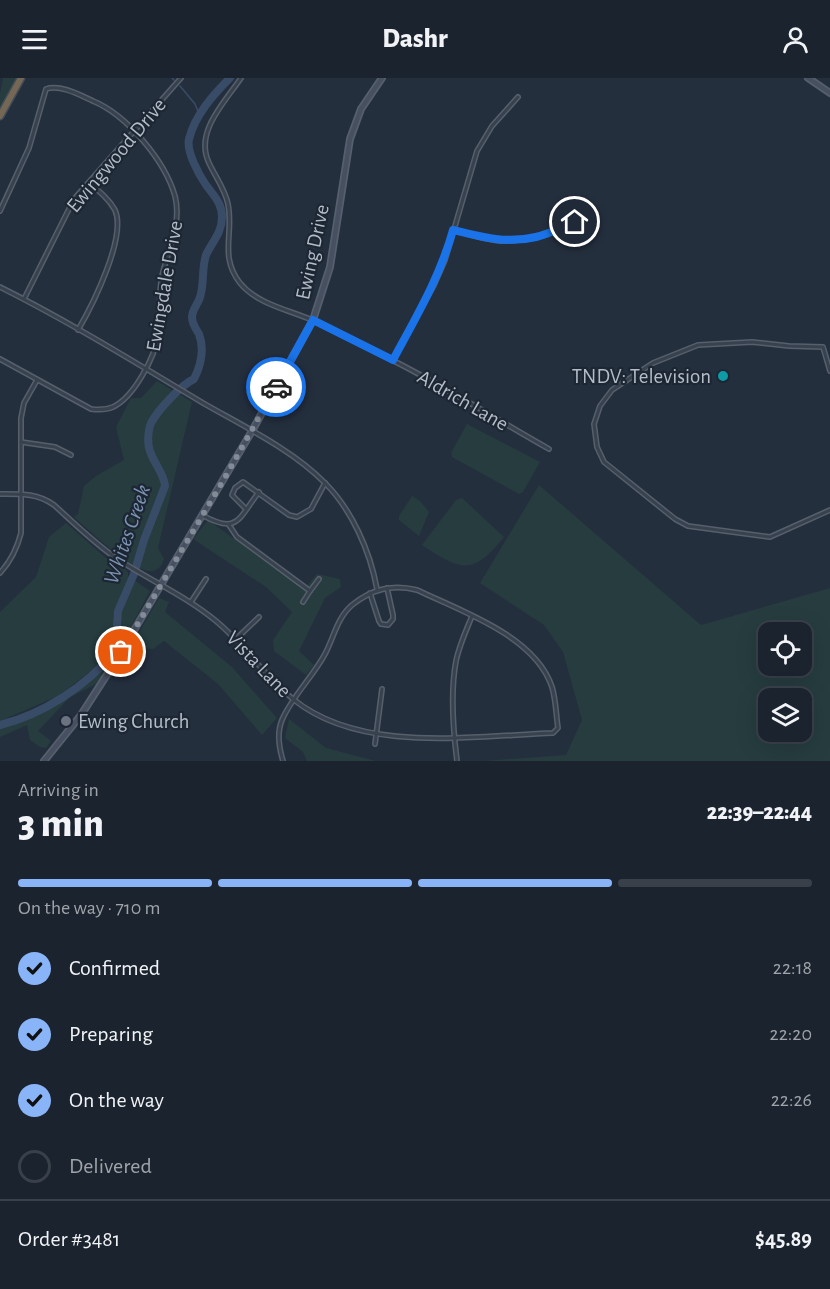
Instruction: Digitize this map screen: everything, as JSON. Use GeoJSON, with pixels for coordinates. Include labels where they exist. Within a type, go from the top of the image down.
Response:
{"type":"FeatureCollection","features":[{"type":"Feature","properties":{"kind":"highway"},"geometry":{"type":"LineString","coordinates":[[0,116],[21,78]]}},
{"type":"Feature","properties":{"kind":"street","name":"Ewingwood Drive"},"geometry":{"type":"LineString","coordinates":[[24,299],[74,199],[181,78]]}},
{"type":"Feature","properties":{"kind":"street","name":"Aldrich Lane"},"geometry":{"type":"LineString","coordinates":[[241,78],[205,135],[206,158],[228,203],[230,221],[227,254],[231,269],[241,283],[257,297],[313,320],[393,360],[549,449]]}},
{"type":"Feature","properties":{"kind":"street","name":"Ewing Drive"},"geometry":{"type":"LineString","coordinates":[[44,761],[81,716],[117,659],[252,431],[313,320],[330,267],[350,139],[361,109],[382,78]]}},
{"type":"Feature","properties":{"kind":"street"},"geometry":{"type":"LineString","coordinates":[[808,78],[830,93]]}},
{"type":"Feature","properties":{"kind":"street","name":"Ewingdale Drive"},"geometry":{"type":"LineString","coordinates":[[0,211],[29,148],[46,89],[52,87],[99,103],[134,131],[160,164],[175,195],[178,218],[161,278],[158,336],[153,356],[131,390],[115,406],[104,410],[91,409],[0,359]]}},
{"type":"Feature","properties":{"kind":"street"},"geometry":{"type":"LineString","coordinates":[[393,360],[445,260],[477,151],[492,126],[518,97]]}},
{"type":"Feature","properties":{"kind":"street"},"geometry":{"type":"LineString","coordinates":[[78,330],[94,302],[118,230],[116,212],[107,199],[88,183]]}},
{"type":"Feature","properties":{"kind":"street"},"geometry":{"type":"LineString","coordinates":[[453,230],[501,241],[512,241],[537,237],[594,214]]}},
{"type":"Feature","properties":{"kind":"street"},"geometry":{"type":"LineString","coordinates":[[0,287],[146,369],[297,460],[325,483],[343,505],[358,530],[377,589]]}},
{"type":"Feature","properties":{"kind":"street"},"geometry":{"type":"LineString","coordinates":[[830,345],[823,347],[789,346],[752,342],[698,345],[653,363],[612,390],[600,406],[594,424],[597,447],[604,462],[675,519],[688,526],[770,537],[830,510]]}},
{"type":"Feature","properties":{"kind":"street"},"geometry":{"type":"LineString","coordinates":[[823,347],[830,371]]}},
{"type":"Feature","properties":{"kind":"street"},"geometry":{"type":"LineString","coordinates":[[0,573],[9,563],[17,548],[21,533],[21,418],[24,403],[37,380]]}},
{"type":"Feature","properties":{"kind":"street"},"geometry":{"type":"LineString","coordinates":[[21,442],[55,447],[71,455]]}},
{"type":"Feature","properties":{"kind":"street"},"geometry":{"type":"LineString","coordinates":[[246,508],[232,495],[235,488],[243,482],[289,515],[297,517],[310,509],[325,483]]}},
{"type":"Feature","properties":{"kind":"street"},"geometry":{"type":"LineString","coordinates":[[202,515],[218,524],[229,525],[238,521],[259,492]]}},
{"type":"Feature","properties":{"kind":"street","name":"Vista Lane"},"geometry":{"type":"LineString","coordinates":[[0,494],[21,494],[44,498],[131,567],[191,602],[216,621],[236,639],[275,684],[294,700],[313,712],[345,726],[377,735],[454,736],[553,733],[558,728],[552,688],[546,675],[517,643],[494,627],[472,616]]}},
{"type":"Feature","properties":{"kind":"street"},"geometry":{"type":"LineString","coordinates":[[229,525],[237,537],[310,591]]}},
{"type":"Feature","properties":{"kind":"street"},"geometry":{"type":"LineString","coordinates":[[191,602],[206,579]]}},
{"type":"Feature","properties":{"kind":"street"},"geometry":{"type":"LineString","coordinates":[[303,602],[319,579]]}},
{"type":"Feature","properties":{"kind":"street"},"geometry":{"type":"LineString","coordinates":[[283,761],[280,727],[285,713],[325,654],[338,624],[352,605],[369,593],[377,589],[405,587],[417,590],[472,616],[456,660],[453,678],[457,761]]}},
{"type":"Feature","properties":{"kind":"street"},"geometry":{"type":"LineString","coordinates":[[369,593],[379,621],[381,624],[388,625],[393,620],[393,615],[387,588]]}},
{"type":"Feature","properties":{"kind":"street"},"geometry":{"type":"LineString","coordinates":[[236,639],[259,617]]}},
{"type":"Feature","properties":{"kind":"street"},"geometry":{"type":"LineString","coordinates":[[375,744],[382,689]]}},
{"type":"Feature","properties":{"kind":"green space"},"geometry":{"type":"Polygon","coordinates":[[[3,78],[18,78],[0,112],[0,93],[3,78]]]}},
{"type":"Feature","properties":{"kind":"green space"},"geometry":{"type":"Polygon","coordinates":[[[157,381],[192,402],[158,548],[164,559],[161,566],[153,571],[135,566],[123,558],[74,517],[78,514],[84,486],[96,476],[124,460],[116,427],[131,398],[141,398],[157,381]]]}},
{"type":"Feature","properties":{"kind":"green space"},"geometry":{"type":"Polygon","coordinates":[[[467,424],[540,462],[523,492],[519,494],[452,457],[451,453],[467,424]]]}},
{"type":"Feature","properties":{"kind":"green space"},"geometry":{"type":"Polygon","coordinates":[[[539,485],[701,625],[830,588],[830,761],[484,761],[566,755],[582,720],[563,652],[544,625],[480,583],[539,485]]]}},
{"type":"Feature","properties":{"kind":"green space"},"geometry":{"type":"Polygon","coordinates":[[[412,496],[429,512],[419,536],[399,520],[399,516],[412,496]]]}},
{"type":"Feature","properties":{"kind":"green space"},"geometry":{"type":"Polygon","coordinates":[[[462,498],[504,537],[483,559],[474,564],[456,564],[422,545],[456,500],[462,498]]]}},
{"type":"Feature","properties":{"kind":"green space"},"geometry":{"type":"Polygon","coordinates":[[[208,520],[304,589],[317,574],[340,579],[341,587],[325,598],[299,651],[314,665],[306,675],[274,651],[273,640],[292,612],[266,587],[193,539],[208,520]]]}},
{"type":"Feature","properties":{"kind":"green space"},"geometry":{"type":"Polygon","coordinates":[[[66,523],[106,558],[128,572],[128,578],[113,617],[113,642],[100,664],[58,696],[0,721],[0,612],[36,577],[49,537],[66,523]]]}},
{"type":"Feature","properties":{"kind":"green space"},"geometry":{"type":"Polygon","coordinates":[[[134,580],[150,591],[113,660],[96,684],[70,697],[38,731],[51,741],[46,748],[30,740],[27,725],[0,737],[0,727],[50,707],[92,679],[113,658],[118,648],[123,610],[134,580]]]}},
{"type":"Feature","properties":{"kind":"green space"},"geometry":{"type":"Polygon","coordinates":[[[159,598],[169,602],[165,612],[232,667],[277,718],[262,735],[218,684],[164,641],[153,649],[130,648],[159,598]]]}},
{"type":"Feature","properties":{"kind":"green space"},"geometry":{"type":"Polygon","coordinates":[[[289,719],[326,748],[376,761],[307,761],[303,752],[285,738],[289,719]]]}},
{"type":"Feature","properties":{"kind":"waterway","name":"Whites Creek"},"geometry":{"type":"LineString","coordinates":[[0,725],[32,714],[63,697],[91,676],[115,652],[118,611],[134,574],[144,540],[165,486],[149,448],[150,426],[170,398],[194,379],[199,368],[202,346],[192,315],[201,295],[206,255],[222,223],[221,208],[194,163],[189,150],[189,139],[200,114],[230,78]]}},
{"type":"Feature","properties":{"kind":"waterway"},"geometry":{"type":"LineString","coordinates":[[180,86],[195,104],[199,114]]}},
{"type":"Feature","properties":{"kind":"way so far"},"geometry":{"type":"LineString","coordinates":[[121,652],[276,387]]}},
{"type":"Feature","properties":{"kind":"place","name":"TNDV: Television"},"geometry":{"type":"Point","coordinates":[723,376]}},
{"type":"Feature","properties":{"kind":"place","name":"Ewing Church"},"geometry":{"type":"Point","coordinates":[66,721]}},
{"type":"Feature","properties":{"kind":"route"},"geometry":{"type":"LineString","coordinates":[[276,387],[313,320],[393,360],[434,285],[445,260],[453,230],[501,241],[512,241],[537,237],[575,222]]}}]}
